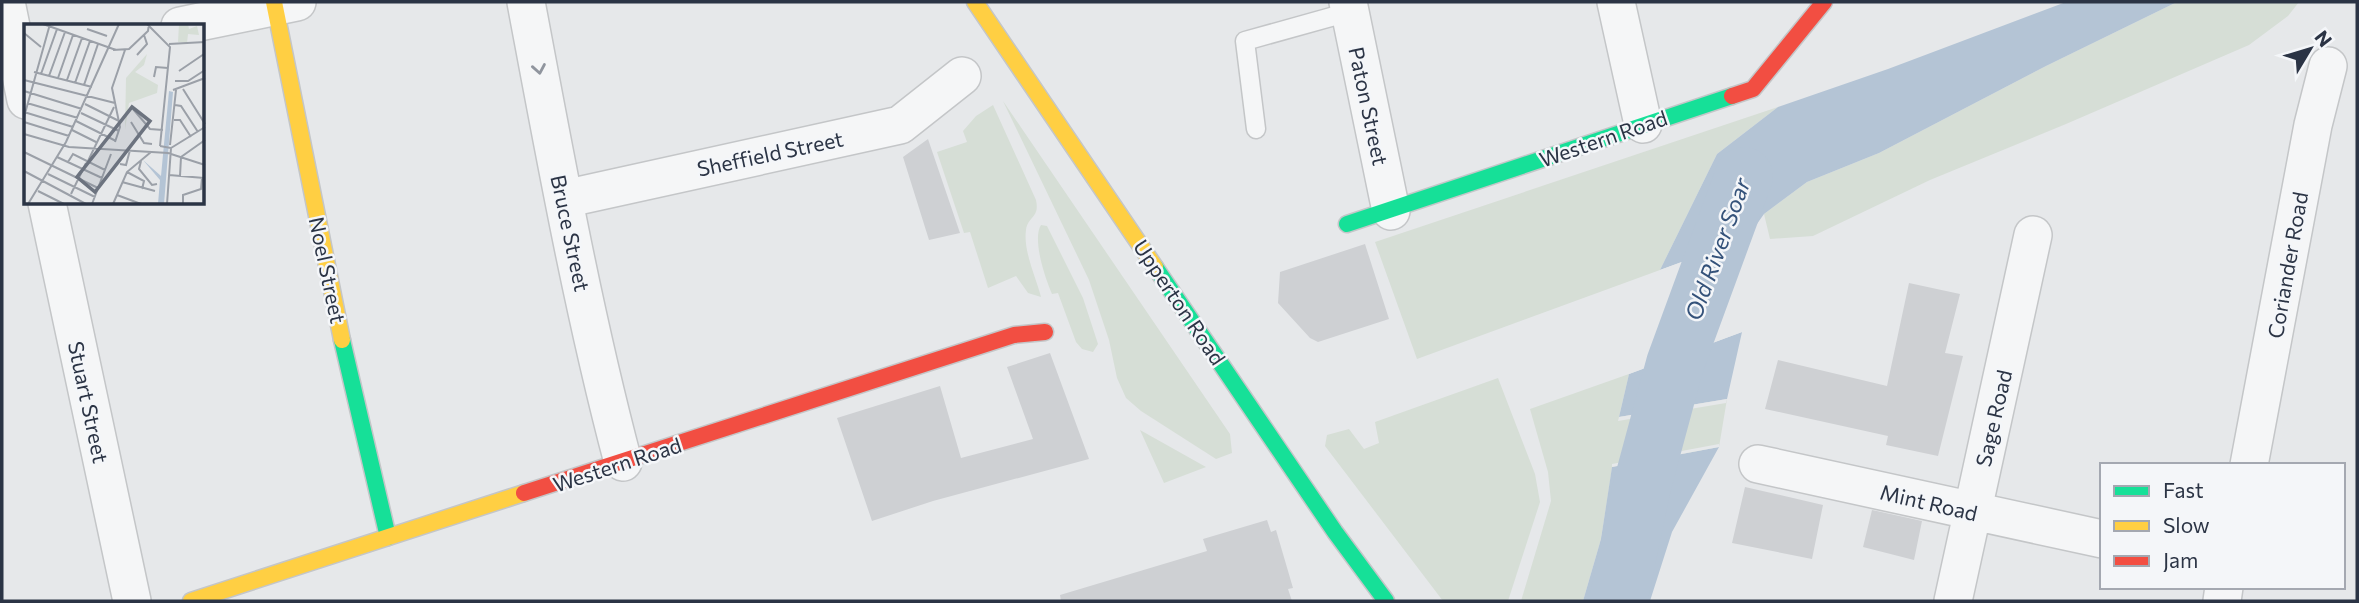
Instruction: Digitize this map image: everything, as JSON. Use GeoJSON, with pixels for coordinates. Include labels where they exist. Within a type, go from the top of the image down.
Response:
{"type":"FeatureCollection","features":[{"type":"Feature","properties":{"kind":"street"},"geometry":{"type":"LineString","coordinates":[[6,2],[24,92]]}},
{"type":"Feature","properties":{"kind":"street","name":"Bruce Street"},"geometry":{"type":"LineString","coordinates":[[526,2],[564,199],[623,463]]}},
{"type":"Feature","properties":{"kind":"street","name":"Upperton Road"},"geometry":{"type":"LineString","coordinates":[[975,2],[1335,532],[1386,601]]}},
{"type":"Feature","properties":{"kind":"street"},"geometry":{"type":"LineString","coordinates":[[1616,2],[1643,124]]}},
{"type":"Feature","properties":{"kind":"street","name":"Western Road"},"geometry":{"type":"LineString","coordinates":[[1347,224],[1753,89],[1824,2]]}},
{"type":"Feature","properties":{"kind":"street"},"geometry":{"type":"LineString","coordinates":[[189,24],[282,3]]}},
{"type":"Feature","properties":{"kind":"street","name":"Noel Street"},"geometry":{"type":"LineString","coordinates":[[282,3],[343,345],[388,537]]}},
{"type":"Feature","properties":{"kind":"street","name":"Paton Street"},"geometry":{"type":"LineString","coordinates":[[1348,7],[1391,211]]}},
{"type":"Feature","properties":{"kind":"street","name":"Coriander Road"},"geometry":{"type":"LineString","coordinates":[[2249,463],[2313,125],[2328,66]]}},
{"type":"Feature","properties":{"kind":"street","name":"Sheffield Street"},"geometry":{"type":"LineString","coordinates":[[564,199],[900,125],[962,76]]}},
{"type":"Feature","properties":{"kind":"street","name":"Stuart Street"},"geometry":{"type":"LineString","coordinates":[[47,205],[132,601]]}},
{"type":"Feature","properties":{"kind":"street","name":"Sage Road"},"geometry":{"type":"LineString","coordinates":[[1953,601],[2033,235]]}},
{"type":"Feature","properties":{"kind":"street","name":"Western Road"},"geometry":{"type":"LineString","coordinates":[[191,601],[1013,335],[1045,332]]}},
{"type":"Feature","properties":{"kind":"street","name":"Mint Road"},"geometry":{"type":"LineString","coordinates":[[1758,464],[2100,539]]}},
{"type":"Feature","properties":{"kind":"lane"},"geometry":{"type":"LineString","coordinates":[[1256,129],[1244,41],[1348,7]]}},
{"type":"Feature","properties":{"kind":"shaded area"},"geometry":{"type":"Polygon","coordinates":[[[2177,2],[2299,2],[2288,16],[2249,45],[1930,180],[1813,236],[1770,239],[1764,214],[1807,182],[1879,153],[2046,66],[2177,2]]]}},
{"type":"Feature","properties":{"kind":"shaded area"},"geometry":{"type":"Polygon","coordinates":[[[1003,101],[1230,434],[1232,453],[1216,459],[1141,411],[1126,398],[1117,378],[1109,340],[1089,280],[1003,101]]]}},
{"type":"Feature","properties":{"kind":"shaded area"},"geometry":{"type":"Polygon","coordinates":[[[993,105],[1036,200],[1035,214],[1027,225],[1026,238],[1028,255],[1041,297],[1028,293],[1016,276],[988,288],[970,232],[964,233],[937,152],[967,142],[963,131],[976,116],[993,105]]]}},
{"type":"Feature","properties":{"kind":"shaded area"},"geometry":{"type":"Polygon","coordinates":[[[1778,107],[1717,154],[1660,270],[1417,359],[1375,242],[1778,107]]]}},
{"type":"Feature","properties":{"kind":"shaded area"},"geometry":{"type":"Polygon","coordinates":[[[1041,225],[1047,226],[1083,298],[1098,344],[1093,352],[1082,349],[1076,342],[1058,293],[1052,294],[1039,249],[1041,225]]]}},
{"type":"Feature","properties":{"kind":"shaded area"},"geometry":{"type":"Polygon","coordinates":[[[1629,374],[1619,417],[1727,399],[1719,447],[1612,468],[1601,539],[1583,601],[1521,601],[1551,501],[1548,472],[1530,409],[1629,374]]]}},
{"type":"Feature","properties":{"kind":"shaded area"},"geometry":{"type":"Polygon","coordinates":[[[1498,378],[1535,474],[1540,502],[1508,601],[1443,601],[1325,446],[1327,435],[1349,429],[1364,449],[1379,443],[1375,422],[1498,378]]]}},
{"type":"Feature","properties":{"kind":"shaded area"},"geometry":{"type":"Polygon","coordinates":[[[1140,430],[1206,467],[1164,483],[1140,430]]]}},
{"type":"Feature","properties":{"kind":"water"},"geometry":{"type":"Polygon","coordinates":[[[2066,2],[2177,2],[2046,66],[1879,153],[1807,182],[1764,214],[1747,238],[1660,270],[1717,154],[1778,107],[2066,2]]]}},
{"type":"Feature","properties":{"kind":"water"},"geometry":{"type":"Polygon","coordinates":[[[1742,332],[1727,399],[1619,417],[1629,374],[1742,332]]]}},
{"type":"Feature","properties":{"kind":"water"},"geometry":{"type":"Polygon","coordinates":[[[1719,447],[1672,532],[1650,601],[1583,601],[1601,539],[1612,467],[1719,447]]]}},
{"type":"Feature","properties":{"kind":"pier"},"geometry":{"type":"Polygon","coordinates":[[[1747,238],[1747,242],[1659,273],[1660,270],[1747,238]]]}},
{"type":"Feature","properties":{"kind":"pier"},"geometry":{"type":"Polygon","coordinates":[[[1742,328],[1742,332],[1629,374],[1630,369],[1742,328]]]}},
{"type":"Feature","properties":{"kind":"pier"},"geometry":{"type":"Polygon","coordinates":[[[1727,399],[1726,403],[1618,421],[1619,417],[1727,399]]]}},
{"type":"Feature","properties":{"kind":"pier"},"geometry":{"type":"Polygon","coordinates":[[[1719,444],[1719,447],[1612,467],[1612,464],[1719,444]]]}},
{"type":"Feature","properties":{"kind":"building"},"geometry":{"type":"Polygon","coordinates":[[[928,139],[960,233],[929,240],[903,157],[928,139]]]}},
{"type":"Feature","properties":{"kind":"building"},"geometry":{"type":"Polygon","coordinates":[[[1365,244],[1389,319],[1318,342],[1310,338],[1278,303],[1280,272],[1365,244]]]}},
{"type":"Feature","properties":{"kind":"building"},"geometry":{"type":"Polygon","coordinates":[[[1909,283],[1960,294],[1945,353],[1963,356],[1938,456],[1886,445],[1888,436],[1765,409],[1778,360],[1887,386],[1909,283]]]}},
{"type":"Feature","properties":{"kind":"building"},"geometry":{"type":"Polygon","coordinates":[[[1050,353],[1089,459],[933,501],[872,521],[837,418],[940,386],[961,458],[1033,439],[1007,367],[1050,353]]]}},
{"type":"Feature","properties":{"kind":"building"},"geometry":{"type":"Polygon","coordinates":[[[1745,487],[1823,505],[1812,559],[1732,543],[1745,487]]]}},
{"type":"Feature","properties":{"kind":"building"},"geometry":{"type":"Polygon","coordinates":[[[1872,510],[1922,521],[1914,560],[1863,547],[1872,510]]]}},
{"type":"Feature","properties":{"kind":"building"},"geometry":{"type":"Polygon","coordinates":[[[1267,520],[1271,532],[1276,530],[1293,588],[1288,589],[1292,601],[1061,601],[1060,595],[1207,551],[1203,539],[1267,520]]]}},
{"type":"Feature","properties":{"kind":"waterway","name":"Old River Soar"},"geometry":{"type":"LineString","coordinates":[[1618,601],[1642,486],[1675,364],[1744,176]]}},
{"type":"Feature","properties":{"kind":"traffic: fast"},"geometry":{"type":"LineString","coordinates":[[1347,224],[1732,96]]}},
{"type":"Feature","properties":{"kind":"traffic: fast"},"geometry":{"type":"LineString","coordinates":[[1155,267],[1335,532],[1386,601]]}},
{"type":"Feature","properties":{"kind":"traffic: fast"},"geometry":{"type":"LineString","coordinates":[[342,340],[388,537]]}},
{"type":"Feature","properties":{"kind":"traffic: slow"},"geometry":{"type":"LineString","coordinates":[[274,2],[342,340]]}},
{"type":"Feature","properties":{"kind":"traffic: slow"},"geometry":{"type":"LineString","coordinates":[[975,2],[1155,267]]}},
{"type":"Feature","properties":{"kind":"traffic: slow"},"geometry":{"type":"LineString","coordinates":[[191,601],[524,493]]}},
{"type":"Feature","properties":{"kind":"traffic: jam"},"geometry":{"type":"LineString","coordinates":[[1732,96],[1753,89],[1824,2]]}},
{"type":"Feature","properties":{"kind":"traffic: jam"},"geometry":{"type":"LineString","coordinates":[[524,493],[1014,335],[1045,332]]}}]}
